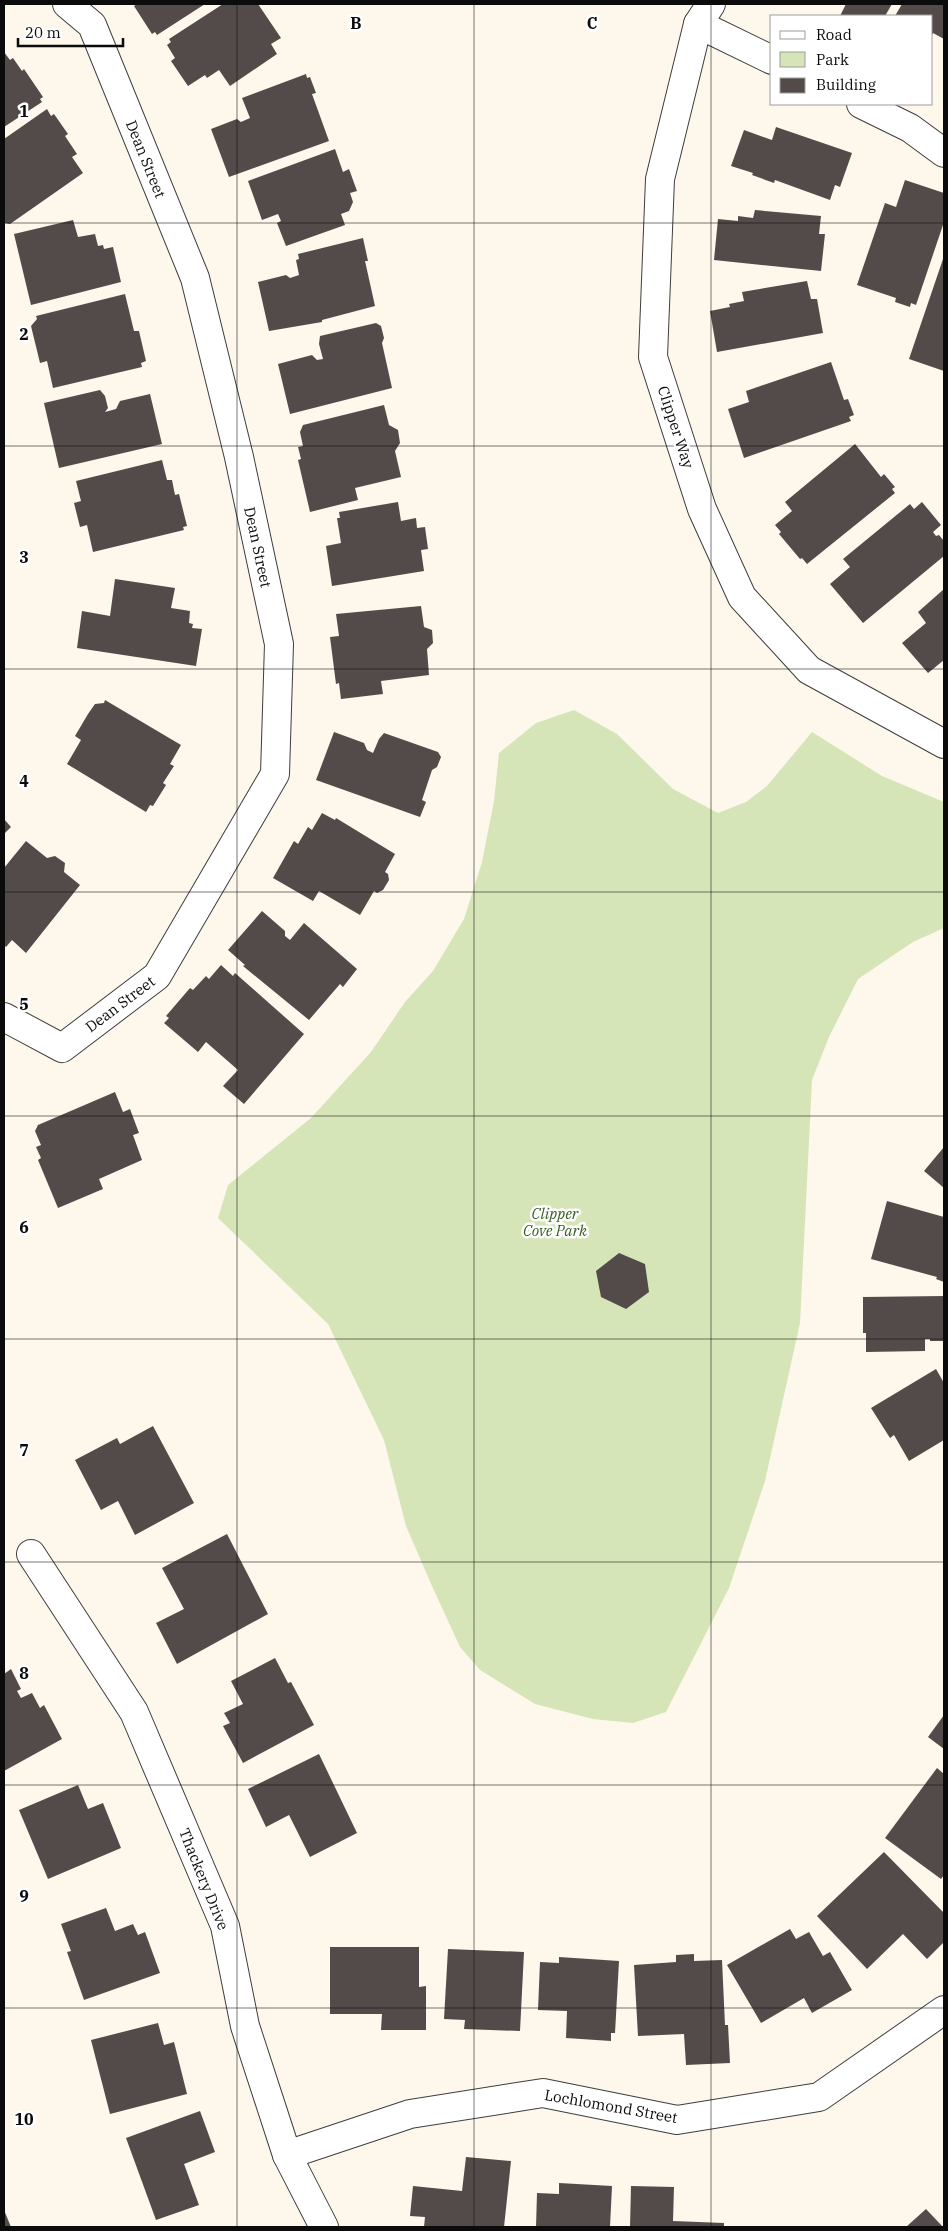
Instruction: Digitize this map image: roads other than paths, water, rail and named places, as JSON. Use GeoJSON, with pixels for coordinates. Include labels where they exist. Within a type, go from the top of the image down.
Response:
{"type":"FeatureCollection","features":[{"type":"Feature","properties":{"kind":"street","name":"Dean Street"},"geometry":{"type":"LineString","coordinates":[[4,1017],[62,1048],[157,976],[275,774],[279,644],[239,457],[195,278],[92,25],[67,4]]}},
{"type":"Feature","properties":{"kind":"street"},"geometry":{"type":"LineString","coordinates":[[704,14],[770,59]]}},
{"type":"Feature","properties":{"kind":"street","name":"Clipper Way"},"geometry":{"type":"LineString","coordinates":[[704,14],[660,179],[653,357],[702,509],[742,597],[809,670],[944,744]]}},
{"type":"Feature","properties":{"kind":"street"},"geometry":{"type":"LineString","coordinates":[[863,105],[910,128],[944,153]]}},
{"type":"Feature","properties":{"kind":"street","name":"Thackery Drive"},"geometry":{"type":"LineString","coordinates":[[31,1554],[134,1712],[225,1926],[245,2026],[287,2155],[324,2227]]}},
{"type":"Feature","properties":{"kind":"street","name":"Lochlomond Street"},"geometry":{"type":"LineString","coordinates":[[287,2155],[410,2114],[542,2093],[677,2120],[819,2097],[944,2010]]}},
{"type":"Feature","properties":{"kind":"park label","name":"Clipper Cove Park"},"geometry":{"type":"Point","coordinates":[555,1222]}}]}
